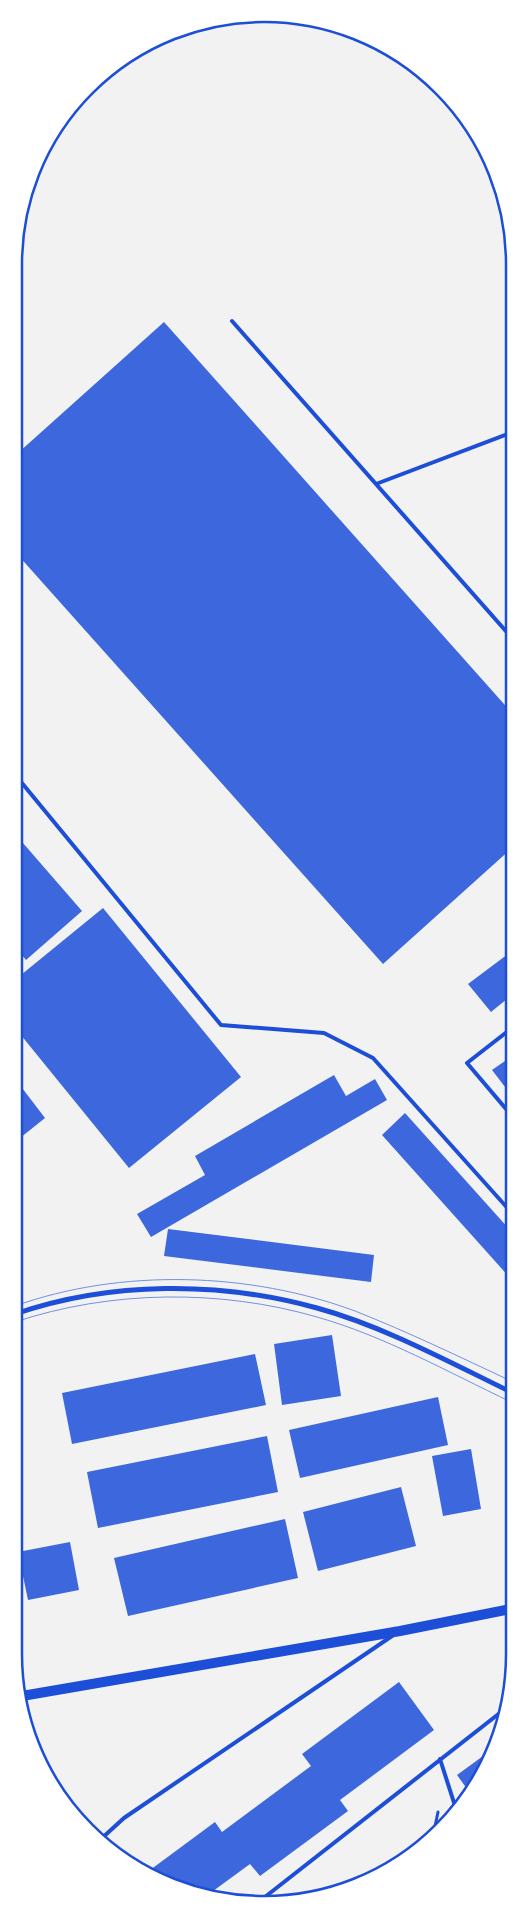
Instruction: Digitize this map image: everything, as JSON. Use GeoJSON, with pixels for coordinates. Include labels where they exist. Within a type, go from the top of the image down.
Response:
{"type":"FeatureCollection","features":[{"type":"Feature","properties":{"kind":"main road"},"geometry":{"type":"LineString","coordinates":[[26,1695],[400,1631],[506,1610]]}},
{"type":"Feature","properties":{"kind":"street"},"geometry":{"type":"LineString","coordinates":[[22,1312],[61,1300],[126,1291],[193,1289],[255,1295],[318,1308],[352,1320],[506,1390]]}},
{"type":"Feature","properties":{"kind":"lane"},"geometry":{"type":"LineString","coordinates":[[232,321],[506,631]]}},
{"type":"Feature","properties":{"kind":"lane"},"geometry":{"type":"LineString","coordinates":[[376,484],[506,435]]}},
{"type":"Feature","properties":{"kind":"lane"},"geometry":{"type":"LineString","coordinates":[[22,783],[221,1025],[324,1033],[373,1058],[506,1206]]}},
{"type":"Feature","properties":{"kind":"lane"},"geometry":{"type":"LineString","coordinates":[[506,1033],[467,1063],[506,1109]]}},
{"type":"Feature","properties":{"kind":"lane"},"geometry":{"type":"LineString","coordinates":[[105,1836],[124,1818],[400,1631]]}},
{"type":"Feature","properties":{"kind":"lane"},"geometry":{"type":"LineString","coordinates":[[266,1896],[499,1714]]}},
{"type":"Feature","properties":{"kind":"lane"},"geometry":{"type":"LineString","coordinates":[[440,1759],[454,1804]]}},
{"type":"Feature","properties":{"kind":"building"},"geometry":{"type":"Polygon","coordinates":[[[164,322],[506,706],[506,853],[383,964],[22,560],[22,449],[164,322]]]}},
{"type":"Feature","properties":{"kind":"building"},"geometry":{"type":"Polygon","coordinates":[[[22,842],[82,911],[26,960],[22,955],[22,842]]]}},
{"type":"Feature","properties":{"kind":"building"},"geometry":{"type":"Polygon","coordinates":[[[103,908],[241,1077],[129,1168],[22,1036],[22,974],[103,908]]]}},
{"type":"Feature","properties":{"kind":"building"},"geometry":{"type":"Polygon","coordinates":[[[506,956],[506,1000],[491,1012],[468,984],[506,956]]]}},
{"type":"Feature","properties":{"kind":"building"},"geometry":{"type":"Polygon","coordinates":[[[506,1060],[506,1088],[492,1070],[506,1060]]]}},
{"type":"Feature","properties":{"kind":"building"},"geometry":{"type":"Polygon","coordinates":[[[334,1075],[346,1096],[375,1079],[387,1100],[151,1237],[137,1214],[205,1175],[195,1156],[334,1075]]]}},
{"type":"Feature","properties":{"kind":"building"},"geometry":{"type":"Polygon","coordinates":[[[22,1088],[45,1118],[22,1136],[22,1088]]]}},
{"type":"Feature","properties":{"kind":"building"},"geometry":{"type":"Polygon","coordinates":[[[405,1113],[506,1225],[506,1273],[382,1135],[405,1113]]]}},
{"type":"Feature","properties":{"kind":"building"},"geometry":{"type":"Polygon","coordinates":[[[168,1229],[374,1255],[371,1282],[164,1256],[168,1229]]]}},
{"type":"Feature","properties":{"kind":"building"},"geometry":{"type":"Polygon","coordinates":[[[332,1335],[341,1396],[282,1405],[274,1344],[332,1335]]]}},
{"type":"Feature","properties":{"kind":"building"},"geometry":{"type":"Polygon","coordinates":[[[255,1354],[266,1405],[72,1444],[62,1393],[255,1354]]]}},
{"type":"Feature","properties":{"kind":"building"},"geometry":{"type":"Polygon","coordinates":[[[438,1397],[448,1445],[300,1478],[289,1430],[438,1397]]]}},
{"type":"Feature","properties":{"kind":"building"},"geometry":{"type":"Polygon","coordinates":[[[267,1436],[278,1492],[98,1528],[87,1472],[267,1436]]]}},
{"type":"Feature","properties":{"kind":"building"},"geometry":{"type":"Polygon","coordinates":[[[471,1449],[481,1509],[443,1516],[432,1456],[471,1449]]]}},
{"type":"Feature","properties":{"kind":"building"},"geometry":{"type":"Polygon","coordinates":[[[401,1487],[416,1546],[318,1571],[303,1512],[401,1487]]]}},
{"type":"Feature","properties":{"kind":"building"},"geometry":{"type":"Polygon","coordinates":[[[285,1519],[298,1578],[128,1616],[114,1558],[285,1519]]]}},
{"type":"Feature","properties":{"kind":"building"},"geometry":{"type":"Polygon","coordinates":[[[70,1542],[79,1590],[28,1600],[22,1571],[22,1551],[70,1542]]]}},
{"type":"Feature","properties":{"kind":"building"},"geometry":{"type":"Polygon","coordinates":[[[399,1682],[434,1730],[340,1800],[348,1811],[260,1876],[250,1864],[213,1891],[187,1884],[152,1869],[215,1822],[222,1832],[311,1766],[302,1754],[399,1682]]]}},
{"type":"Feature","properties":{"kind":"building"},"geometry":{"type":"Polygon","coordinates":[[[485,1755],[467,1788],[457,1775],[485,1755]]]}},
{"type":"Feature","properties":{"kind":"tram line"},"geometry":{"type":"LineString","coordinates":[[22,1304],[98,1285],[141,1281],[229,1282],[272,1288],[315,1298],[355,1311],[506,1379]]}},
{"type":"Feature","properties":{"kind":"tram line"},"geometry":{"type":"LineString","coordinates":[[22,1320],[52,1311],[127,1299],[166,1297],[242,1301],[317,1317],[367,1334],[416,1355],[506,1400]]}}]}
